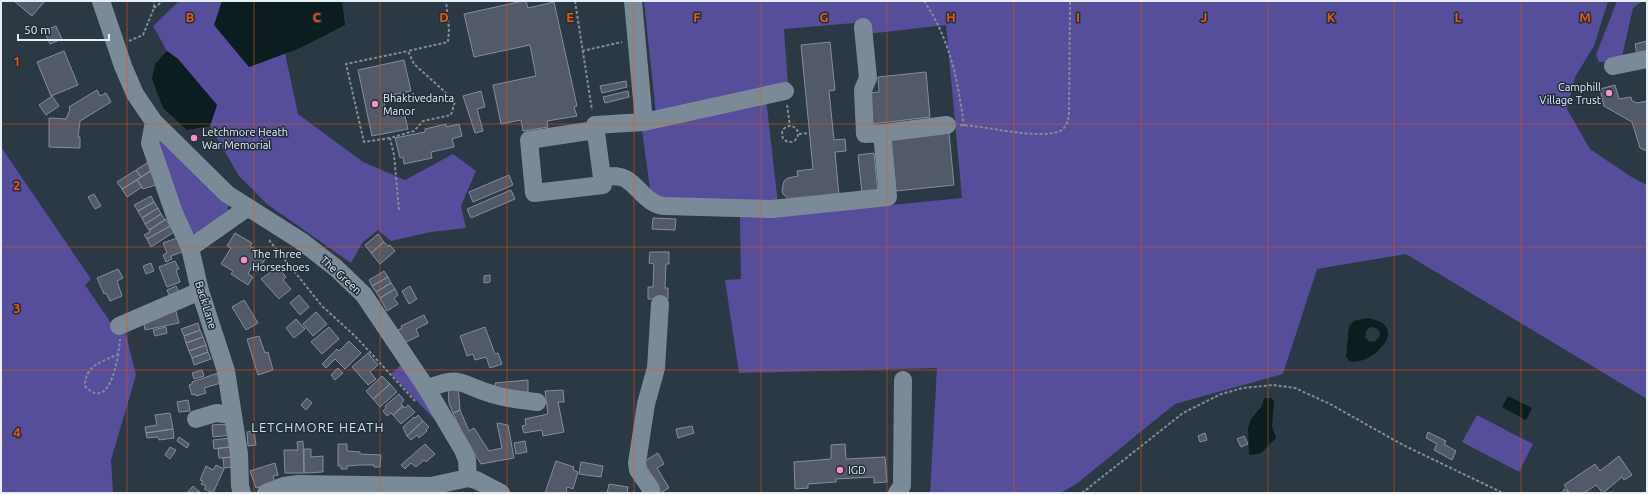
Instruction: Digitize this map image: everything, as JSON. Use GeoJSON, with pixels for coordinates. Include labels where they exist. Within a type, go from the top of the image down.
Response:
{"type":"FeatureCollection","features":[{"type":"Feature","properties":{"kind":"street","name":"The Green"},"geometry":{"type":"LineString","coordinates":[[101,1],[116,47],[135,94],[154,122],[227,194],[306,245],[336,268],[364,295],[423,397],[463,450],[467,460],[468,478]]}},
{"type":"Feature","properties":{"kind":"street"},"geometry":{"type":"LineString","coordinates":[[633,1],[644,122]]}},
{"type":"Feature","properties":{"kind":"street"},"geometry":{"type":"LineString","coordinates":[[863,27],[868,78],[863,90],[865,134],[956,125]]}},
{"type":"Feature","properties":{"kind":"street"},"geometry":{"type":"LineString","coordinates":[[1613,66],[1647,59]]}},
{"type":"Feature","properties":{"kind":"street"},"geometry":{"type":"LineString","coordinates":[[595,128],[603,185],[534,192],[529,140],[595,128],[644,122],[785,91]]}},
{"type":"Feature","properties":{"kind":"street","name":"Back Lane"},"geometry":{"type":"LineString","coordinates":[[154,122],[150,143],[174,212],[190,248],[200,290],[226,371],[239,454],[240,486],[242,493]]}},
{"type":"Feature","properties":{"kind":"street"},"geometry":{"type":"LineString","coordinates":[[602,176],[626,179],[652,204],[664,206],[772,209],[888,197],[882,133]]}},
{"type":"Feature","properties":{"kind":"street"},"geometry":{"type":"LineString","coordinates":[[190,248],[247,208]]}},
{"type":"Feature","properties":{"kind":"street"},"geometry":{"type":"LineString","coordinates":[[119,326],[200,290]]}},
{"type":"Feature","properties":{"kind":"street"},"geometry":{"type":"LineString","coordinates":[[651,489],[638,470],[637,463],[646,404],[656,368],[660,304]]}},
{"type":"Feature","properties":{"kind":"street"},"geometry":{"type":"LineString","coordinates":[[897,493],[902,486],[903,380]]}},
{"type":"Feature","properties":{"kind":"street"},"geometry":{"type":"LineString","coordinates":[[423,397],[444,382],[459,382],[490,394],[509,399],[538,402]]}},
{"type":"Feature","properties":{"kind":"street"},"geometry":{"type":"LineString","coordinates":[[196,418],[216,413],[233,415]]}},
{"type":"Feature","properties":{"kind":"street"},"geometry":{"type":"LineString","coordinates":[[266,493],[284,486],[308,484],[440,489],[468,478],[476,480],[501,493]]}},
{"type":"Feature","properties":{"kind":"path"},"geometry":{"type":"LineString","coordinates":[[116,47],[143,35],[154,8],[154,1]]}},
{"type":"Feature","properties":{"kind":"path"},"geometry":{"type":"LineString","coordinates":[[154,8],[162,1]]}},
{"type":"Feature","properties":{"kind":"path"},"geometry":{"type":"LineString","coordinates":[[408,51],[414,64],[455,101],[454,108],[451,114],[423,121],[414,131],[390,138],[364,142],[346,64],[448,42],[449,29],[446,1]]}},
{"type":"Feature","properties":{"kind":"path"},"geometry":{"type":"LineString","coordinates":[[575,1],[595,128]]}},
{"type":"Feature","properties":{"kind":"path"},"geometry":{"type":"LineString","coordinates":[[924,1],[932,12],[952,57],[958,82],[956,125],[1035,134],[1050,134],[1062,130],[1069,115],[1070,1]]}},
{"type":"Feature","properties":{"kind":"path"},"geometry":{"type":"LineString","coordinates":[[582,51],[636,38]]}},
{"type":"Feature","properties":{"kind":"path"},"geometry":{"type":"LineString","coordinates":[[785,91],[790,126]]}},
{"type":"Feature","properties":{"kind":"path"},"geometry":{"type":"LineString","coordinates":[[790,126],[783,131],[783,138],[786,141],[789,142],[796,140],[799,134]]}},
{"type":"Feature","properties":{"kind":"path"},"geometry":{"type":"LineString","coordinates":[[790,126],[795,128],[799,134]]}},
{"type":"Feature","properties":{"kind":"path"},"geometry":{"type":"LineString","coordinates":[[799,134],[809,133]]}},
{"type":"Feature","properties":{"kind":"path"},"geometry":{"type":"LineString","coordinates":[[390,138],[394,155],[399,210]]}},
{"type":"Feature","properties":{"kind":"path"},"geometry":{"type":"LineString","coordinates":[[268,238],[322,306],[423,397]]}},
{"type":"Feature","properties":{"kind":"path"},"geometry":{"type":"LineString","coordinates":[[119,326],[121,336],[119,354],[114,378],[106,389],[100,392],[89,391],[85,386],[85,379],[89,371],[95,364],[119,354]]}},
{"type":"Feature","properties":{"kind":"path"},"geometry":{"type":"LineString","coordinates":[[1082,493],[1183,413],[1221,394],[1243,388],[1273,385],[1294,388],[1330,404],[1403,445],[1503,493]]}},
{"type":"Feature","properties":{"kind":"shaded area"},"geometry":{"type":"Polygon","coordinates":[[[179,1],[222,1],[215,25],[249,67],[285,53],[298,114],[363,162],[405,180],[453,154],[476,171],[461,206],[466,228],[431,232],[391,241],[378,230],[363,242],[351,263],[267,204],[239,176],[210,126],[217,105],[178,59],[167,51],[153,26],[179,1]]]}},
{"type":"Feature","properties":{"kind":"shaded area"},"geometry":{"type":"Polygon","coordinates":[[[222,1],[342,1],[345,25],[300,48],[249,67],[214,25],[222,1]]]}},
{"type":"Feature","properties":{"kind":"shaded area"},"geometry":{"type":"Polygon","coordinates":[[[644,1],[1608,1],[1594,46],[1575,77],[1567,109],[1590,149],[1630,176],[1647,185],[1647,399],[1406,254],[1317,269],[1283,374],[1175,404],[1075,485],[1060,493],[930,493],[937,368],[739,373],[725,280],[741,279],[740,216],[779,216],[962,198],[946,25],[867,34],[866,22],[784,29],[788,84],[765,89],[778,204],[651,197],[642,130],[657,124],[644,1]]]}},
{"type":"Feature","properties":{"kind":"shaded area"},"geometry":{"type":"Polygon","coordinates":[[[1617,1],[1643,1],[1633,8],[1621,61],[1599,62],[1596,55],[1617,1]]]}},
{"type":"Feature","properties":{"kind":"shaded area"},"geometry":{"type":"Polygon","coordinates":[[[167,51],[178,59],[217,105],[210,126],[187,130],[163,108],[152,79],[155,64],[167,51]]]}},
{"type":"Feature","properties":{"kind":"shaded area"},"geometry":{"type":"Polygon","coordinates":[[[162,139],[228,200],[228,213],[196,234],[190,232],[155,144],[162,139]]]}},
{"type":"Feature","properties":{"kind":"shaded area"},"geometry":{"type":"Polygon","coordinates":[[[1,147],[91,279],[85,285],[111,323],[122,318],[136,375],[111,460],[113,493],[1,493],[1,147]]]}},
{"type":"Feature","properties":{"kind":"shaded area"},"geometry":{"type":"Polygon","coordinates":[[[1368,318],[1380,322],[1386,327],[1388,334],[1386,341],[1381,348],[1365,359],[1357,362],[1349,361],[1346,357],[1349,326],[1354,321],[1368,318]],[[1370,327],[1366,331],[1365,337],[1368,341],[1374,342],[1379,338],[1380,332],[1376,328],[1370,327]]]}},
{"type":"Feature","properties":{"kind":"shaded area"},"geometry":{"type":"Polygon","coordinates":[[[401,365],[439,421],[436,421],[391,374],[401,365]]]}},
{"type":"Feature","properties":{"kind":"shaded area"},"geometry":{"type":"Polygon","coordinates":[[[1508,396],[1532,408],[1526,420],[1502,407],[1508,396]]]}},
{"type":"Feature","properties":{"kind":"shaded area"},"geometry":{"type":"Polygon","coordinates":[[[1264,398],[1271,398],[1274,401],[1272,426],[1276,438],[1261,453],[1251,455],[1249,453],[1248,428],[1251,419],[1262,406],[1264,398]]]}},
{"type":"Feature","properties":{"kind":"shaded area"},"geometry":{"type":"Polygon","coordinates":[[[1477,415],[1533,444],[1519,472],[1462,442],[1477,415]]]}},
{"type":"Feature","properties":{"kind":"building"},"geometry":{"type":"Polygon","coordinates":[[[14,1],[45,1],[32,16],[14,1]]]}},
{"type":"Feature","properties":{"kind":"building"},"geometry":{"type":"Polygon","coordinates":[[[526,1],[528,8],[554,2],[577,106],[574,107],[577,116],[547,121],[548,127],[523,131],[521,120],[501,124],[493,85],[536,76],[530,45],[474,57],[464,14],[526,1]]]}},
{"type":"Feature","properties":{"kind":"building"},"geometry":{"type":"Polygon","coordinates":[[[56,26],[62,39],[50,44],[44,31],[56,26]]]}},
{"type":"Feature","properties":{"kind":"building"},"geometry":{"type":"Polygon","coordinates":[[[1647,41],[1647,53],[1637,55],[1635,44],[1647,41]]]}},
{"type":"Feature","properties":{"kind":"building"},"geometry":{"type":"Polygon","coordinates":[[[830,42],[835,90],[829,91],[834,140],[845,139],[846,151],[835,152],[839,196],[790,200],[783,194],[782,190],[784,181],[788,178],[798,176],[797,171],[813,169],[801,45],[830,42]]]}},
{"type":"Feature","properties":{"kind":"building"},"geometry":{"type":"Polygon","coordinates":[[[64,51],[78,85],[51,96],[37,62],[64,51]]]}},
{"type":"Feature","properties":{"kind":"building","name":"Bhaktivedanta Manor"},"geometry":{"type":"Polygon","coordinates":[[[404,60],[411,91],[383,97],[387,115],[404,112],[408,129],[372,136],[358,70],[404,60]]]}},
{"type":"Feature","properties":{"kind":"building"},"geometry":{"type":"Polygon","coordinates":[[[926,72],[930,117],[871,124],[868,93],[879,92],[878,77],[926,72]]]}},
{"type":"Feature","properties":{"kind":"building"},"geometry":{"type":"Polygon","coordinates":[[[626,81],[627,87],[602,93],[600,86],[626,81]]]}},
{"type":"Feature","properties":{"kind":"building"},"geometry":{"type":"Polygon","coordinates":[[[1615,85],[1619,99],[1631,97],[1632,101],[1637,103],[1647,101],[1647,151],[1640,148],[1632,122],[1604,106],[1600,89],[1615,85]]]}},
{"type":"Feature","properties":{"kind":"building"},"geometry":{"type":"Polygon","coordinates":[[[97,90],[100,96],[106,93],[111,102],[80,121],[78,137],[80,137],[80,148],[49,147],[49,118],[66,119],[70,110],[69,107],[97,90]]]}},
{"type":"Feature","properties":{"kind":"building"},"geometry":{"type":"Polygon","coordinates":[[[481,91],[485,107],[477,109],[483,131],[475,133],[463,96],[481,91]]]}},
{"type":"Feature","properties":{"kind":"building"},"geometry":{"type":"Polygon","coordinates":[[[628,91],[629,97],[605,103],[603,97],[628,91]]]}},
{"type":"Feature","properties":{"kind":"building"},"geometry":{"type":"Polygon","coordinates":[[[52,96],[59,106],[46,115],[39,105],[52,96]]]}},
{"type":"Feature","properties":{"kind":"building"},"geometry":{"type":"Polygon","coordinates":[[[446,124],[446,127],[459,124],[462,136],[452,139],[454,147],[431,152],[432,158],[404,164],[403,157],[400,158],[395,138],[425,132],[425,129],[446,124]]]}},
{"type":"Feature","properties":{"kind":"building"},"geometry":{"type":"Polygon","coordinates":[[[949,133],[954,185],[896,191],[891,139],[949,133]]]}},
{"type":"Feature","properties":{"kind":"building"},"geometry":{"type":"Polygon","coordinates":[[[874,153],[878,192],[862,194],[858,155],[874,153]]]}},
{"type":"Feature","properties":{"kind":"building"},"geometry":{"type":"Polygon","coordinates":[[[147,163],[152,170],[141,177],[136,170],[147,163]]]}},
{"type":"Feature","properties":{"kind":"building"},"geometry":{"type":"Polygon","coordinates":[[[136,170],[141,177],[122,189],[117,182],[136,170]]]}},
{"type":"Feature","properties":{"kind":"building"},"geometry":{"type":"Polygon","coordinates":[[[152,170],[156,185],[143,189],[137,180],[152,170]]]}},
{"type":"Feature","properties":{"kind":"building"},"geometry":{"type":"Polygon","coordinates":[[[509,175],[513,185],[473,202],[469,192],[509,175]]]}},
{"type":"Feature","properties":{"kind":"building"},"geometry":{"type":"Polygon","coordinates":[[[137,180],[142,187],[127,197],[122,189],[137,180]]]}},
{"type":"Feature","properties":{"kind":"building"},"geometry":{"type":"Polygon","coordinates":[[[511,190],[515,199],[471,218],[467,209],[511,190]]]}},
{"type":"Feature","properties":{"kind":"building"},"geometry":{"type":"Polygon","coordinates":[[[94,194],[101,206],[95,209],[88,197],[94,194]]]}},
{"type":"Feature","properties":{"kind":"building"},"geometry":{"type":"Polygon","coordinates":[[[151,196],[154,202],[138,211],[134,205],[151,196]]]}},
{"type":"Feature","properties":{"kind":"building"},"geometry":{"type":"Polygon","coordinates":[[[154,202],[158,208],[142,218],[138,211],[154,202]]]}},
{"type":"Feature","properties":{"kind":"building"},"geometry":{"type":"Polygon","coordinates":[[[158,208],[161,214],[145,224],[142,218],[158,208]]]}},
{"type":"Feature","properties":{"kind":"building"},"geometry":{"type":"Polygon","coordinates":[[[161,214],[165,220],[149,230],[145,224],[161,214]]]}},
{"type":"Feature","properties":{"kind":"building"},"geometry":{"type":"Polygon","coordinates":[[[653,218],[676,219],[675,230],[652,229],[653,218]]]}},
{"type":"Feature","properties":{"kind":"building"},"geometry":{"type":"Polygon","coordinates":[[[166,219],[170,226],[147,239],[144,235],[166,219]]]}},
{"type":"Feature","properties":{"kind":"building"},"geometry":{"type":"Polygon","coordinates":[[[170,226],[174,232],[151,247],[147,239],[170,226]]]}},
{"type":"Feature","properties":{"kind":"building","name":"The Three Horseshoes"},"geometry":{"type":"Polygon","coordinates":[[[235,233],[252,243],[250,246],[267,256],[257,272],[251,268],[248,274],[253,277],[248,285],[231,274],[233,271],[221,264],[231,248],[227,246],[235,233]]]}},
{"type":"Feature","properties":{"kind":"building"},"geometry":{"type":"Polygon","coordinates":[[[378,234],[384,242],[371,253],[365,245],[378,234]]]}},
{"type":"Feature","properties":{"kind":"building"},"geometry":{"type":"Polygon","coordinates":[[[180,237],[182,252],[171,256],[172,259],[166,262],[163,255],[167,253],[163,243],[180,237]]]}},
{"type":"Feature","properties":{"kind":"building"},"geometry":{"type":"Polygon","coordinates":[[[384,242],[388,246],[390,245],[395,251],[380,264],[371,253],[384,242]]]}},
{"type":"Feature","properties":{"kind":"building"},"geometry":{"type":"Polygon","coordinates":[[[650,252],[669,252],[669,264],[666,264],[665,288],[668,288],[668,299],[648,299],[648,287],[653,287],[654,264],[649,263],[650,252]]]}},
{"type":"Feature","properties":{"kind":"building"},"geometry":{"type":"Polygon","coordinates":[[[175,261],[179,269],[176,270],[180,282],[167,287],[159,267],[175,261]]]}},
{"type":"Feature","properties":{"kind":"building"},"geometry":{"type":"Polygon","coordinates":[[[151,263],[154,271],[146,274],[143,266],[151,263]]]}},
{"type":"Feature","properties":{"kind":"building"},"geometry":{"type":"Polygon","coordinates":[[[278,267],[286,277],[283,280],[291,289],[279,299],[261,279],[278,267]]]}},
{"type":"Feature","properties":{"kind":"building"},"geometry":{"type":"Polygon","coordinates":[[[118,269],[123,278],[117,281],[122,296],[110,301],[106,293],[104,294],[97,278],[118,269]]]}},
{"type":"Feature","properties":{"kind":"building"},"geometry":{"type":"Polygon","coordinates":[[[384,271],[388,277],[372,286],[369,280],[384,271]]]}},
{"type":"Feature","properties":{"kind":"building"},"geometry":{"type":"Polygon","coordinates":[[[490,275],[490,282],[484,283],[484,276],[490,275]]]}},
{"type":"Feature","properties":{"kind":"building"},"geometry":{"type":"Polygon","coordinates":[[[388,277],[391,283],[376,292],[372,286],[388,277]]]}},
{"type":"Feature","properties":{"kind":"building"},"geometry":{"type":"Polygon","coordinates":[[[391,283],[395,289],[380,298],[376,292],[391,283]]]}},
{"type":"Feature","properties":{"kind":"building"},"geometry":{"type":"Polygon","coordinates":[[[176,286],[179,292],[169,295],[167,290],[176,286]]]}},
{"type":"Feature","properties":{"kind":"building"},"geometry":{"type":"Polygon","coordinates":[[[410,286],[417,299],[409,304],[402,291],[410,286]]]}},
{"type":"Feature","properties":{"kind":"building"},"geometry":{"type":"Polygon","coordinates":[[[395,289],[398,295],[394,298],[398,304],[387,311],[380,298],[395,289]]]}},
{"type":"Feature","properties":{"kind":"building"},"geometry":{"type":"Polygon","coordinates":[[[299,295],[309,307],[300,315],[290,303],[299,295]]]}},
{"type":"Feature","properties":{"kind":"building"},"geometry":{"type":"Polygon","coordinates":[[[244,300],[258,323],[246,330],[232,307],[244,300]]]}},
{"type":"Feature","properties":{"kind":"building"},"geometry":{"type":"Polygon","coordinates":[[[176,311],[179,323],[145,330],[143,320],[176,311]]]}},
{"type":"Feature","properties":{"kind":"building"},"geometry":{"type":"Polygon","coordinates":[[[316,312],[327,324],[313,336],[303,324],[316,312]]]}},
{"type":"Feature","properties":{"kind":"building"},"geometry":{"type":"Polygon","coordinates":[[[424,315],[428,323],[416,329],[419,336],[404,343],[398,330],[402,328],[401,326],[424,315]]]}},
{"type":"Feature","properties":{"kind":"building"},"geometry":{"type":"Polygon","coordinates":[[[296,319],[305,329],[294,338],[286,328],[296,319]]]}},
{"type":"Feature","properties":{"kind":"building"},"geometry":{"type":"Polygon","coordinates":[[[198,323],[200,330],[184,336],[181,329],[198,323]]]}},
{"type":"Feature","properties":{"kind":"building"},"geometry":{"type":"Polygon","coordinates":[[[166,327],[167,333],[155,336],[153,330],[166,327]]]}},
{"type":"Feature","properties":{"kind":"building"},"geometry":{"type":"Polygon","coordinates":[[[329,327],[339,339],[322,354],[311,342],[329,327]]]}},
{"type":"Feature","properties":{"kind":"building"},"geometry":{"type":"Polygon","coordinates":[[[485,327],[495,354],[498,353],[502,364],[490,368],[486,357],[475,360],[473,354],[467,356],[460,336],[485,327]]]}},
{"type":"Feature","properties":{"kind":"building"},"geometry":{"type":"Polygon","coordinates":[[[200,330],[203,337],[186,343],[184,336],[200,330]]]}},
{"type":"Feature","properties":{"kind":"building"},"geometry":{"type":"Polygon","coordinates":[[[259,336],[265,353],[268,352],[273,370],[258,375],[247,339],[259,336]]]}},
{"type":"Feature","properties":{"kind":"building"},"geometry":{"type":"Polygon","coordinates":[[[203,337],[206,345],[189,351],[186,343],[203,337]]]}},
{"type":"Feature","properties":{"kind":"building"},"geometry":{"type":"Polygon","coordinates":[[[349,341],[361,353],[345,369],[335,359],[326,368],[322,364],[337,349],[339,351],[349,341]]]}},
{"type":"Feature","properties":{"kind":"building"},"geometry":{"type":"Polygon","coordinates":[[[206,345],[208,352],[192,358],[189,351],[206,345]]]}},
{"type":"Feature","properties":{"kind":"building"},"geometry":{"type":"Polygon","coordinates":[[[208,352],[211,359],[194,365],[192,358],[208,352]]]}},
{"type":"Feature","properties":{"kind":"building"},"geometry":{"type":"Polygon","coordinates":[[[368,353],[378,365],[370,372],[376,379],[368,385],[352,367],[368,353]]]}},
{"type":"Feature","properties":{"kind":"building"},"geometry":{"type":"Polygon","coordinates":[[[338,368],[343,373],[335,380],[331,375],[338,368]]]}},
{"type":"Feature","properties":{"kind":"building"},"geometry":{"type":"Polygon","coordinates":[[[202,370],[204,376],[194,379],[192,373],[202,370]]]}},
{"type":"Feature","properties":{"kind":"building"},"geometry":{"type":"Polygon","coordinates":[[[218,373],[221,383],[204,388],[206,393],[196,396],[195,394],[192,395],[189,385],[192,384],[192,382],[218,373]]]}},
{"type":"Feature","properties":{"kind":"building"},"geometry":{"type":"Polygon","coordinates":[[[382,376],[390,384],[373,399],[366,391],[382,376]]]}},
{"type":"Feature","properties":{"kind":"building"},"geometry":{"type":"Polygon","coordinates":[[[528,380],[528,392],[496,390],[495,383],[528,380]]]}},
{"type":"Feature","properties":{"kind":"building"},"geometry":{"type":"Polygon","coordinates":[[[390,384],[397,392],[380,407],[373,399],[390,384]]]}},
{"type":"Feature","properties":{"kind":"building"},"geometry":{"type":"Polygon","coordinates":[[[458,384],[460,410],[453,413],[449,403],[448,385],[458,384]]]}},
{"type":"Feature","properties":{"kind":"building"},"geometry":{"type":"Polygon","coordinates":[[[563,390],[564,402],[558,402],[564,432],[543,436],[542,430],[524,433],[522,426],[526,425],[525,419],[548,414],[545,391],[563,390]]]}},
{"type":"Feature","properties":{"kind":"building"},"geometry":{"type":"Polygon","coordinates":[[[399,394],[404,400],[401,404],[403,406],[393,415],[391,413],[387,416],[383,411],[386,408],[385,406],[399,394]]]}},
{"type":"Feature","properties":{"kind":"building"},"geometry":{"type":"Polygon","coordinates":[[[307,398],[312,403],[306,410],[301,405],[307,398]]]}},
{"type":"Feature","properties":{"kind":"building"},"geometry":{"type":"Polygon","coordinates":[[[188,400],[190,411],[179,412],[177,402],[188,400]]]}},
{"type":"Feature","properties":{"kind":"building"},"geometry":{"type":"Polygon","coordinates":[[[408,405],[415,412],[401,424],[393,415],[403,406],[405,408],[408,405]]]}},
{"type":"Feature","properties":{"kind":"building"},"geometry":{"type":"Polygon","coordinates":[[[460,410],[469,431],[474,428],[489,451],[502,448],[497,423],[508,425],[514,458],[481,464],[463,435],[453,413],[460,410]]]}},
{"type":"Feature","properties":{"kind":"building"},"geometry":{"type":"Polygon","coordinates":[[[170,413],[173,429],[146,433],[145,427],[157,425],[155,415],[170,413]]]}},
{"type":"Feature","properties":{"kind":"building"},"geometry":{"type":"Polygon","coordinates":[[[418,415],[423,421],[407,436],[403,427],[418,415]]]}},
{"type":"Feature","properties":{"kind":"building"},"geometry":{"type":"Polygon","coordinates":[[[423,421],[429,427],[426,430],[427,431],[419,438],[417,435],[411,440],[407,436],[423,421]]]}},
{"type":"Feature","properties":{"kind":"building"},"geometry":{"type":"Polygon","coordinates":[[[230,424],[231,435],[213,437],[212,425],[230,424]]]}},
{"type":"Feature","properties":{"kind":"building"},"geometry":{"type":"Polygon","coordinates":[[[692,426],[694,433],[678,438],[676,429],[692,426]]]}},
{"type":"Feature","properties":{"kind":"building"},"geometry":{"type":"Polygon","coordinates":[[[173,429],[174,438],[159,440],[158,437],[147,438],[146,433],[173,429]]]}},
{"type":"Feature","properties":{"kind":"building"},"geometry":{"type":"Polygon","coordinates":[[[254,431],[256,445],[248,446],[247,432],[254,431]]]}},
{"type":"Feature","properties":{"kind":"building"},"geometry":{"type":"Polygon","coordinates":[[[1428,432],[1446,441],[1444,444],[1456,451],[1452,460],[1434,450],[1437,444],[1426,438],[1428,432]]]}},
{"type":"Feature","properties":{"kind":"building"},"geometry":{"type":"Polygon","coordinates":[[[1205,433],[1207,440],[1200,442],[1198,436],[1205,433]]]}},
{"type":"Feature","properties":{"kind":"building"},"geometry":{"type":"Polygon","coordinates":[[[1244,436],[1248,444],[1241,447],[1237,439],[1244,436]]]}},
{"type":"Feature","properties":{"kind":"building"},"geometry":{"type":"Polygon","coordinates":[[[179,437],[189,444],[187,448],[177,441],[179,437]]]}},
{"type":"Feature","properties":{"kind":"building"},"geometry":{"type":"Polygon","coordinates":[[[231,438],[232,447],[214,449],[213,440],[231,438]]]}},
{"type":"Feature","properties":{"kind":"building"},"geometry":{"type":"Polygon","coordinates":[[[303,441],[304,473],[285,473],[284,450],[298,450],[297,442],[303,441]]]}},
{"type":"Feature","properties":{"kind":"building"},"geometry":{"type":"Polygon","coordinates":[[[525,441],[527,452],[516,454],[514,443],[525,441]]]}},
{"type":"Feature","properties":{"kind":"building"},"geometry":{"type":"Polygon","coordinates":[[[338,444],[347,444],[347,451],[360,452],[360,454],[381,455],[380,467],[374,467],[374,465],[360,465],[347,466],[347,469],[341,469],[341,466],[338,466],[338,444]]]}},
{"type":"Feature","properties":{"kind":"building"},"geometry":{"type":"Polygon","coordinates":[[[425,444],[435,454],[426,462],[424,460],[416,467],[411,463],[405,469],[401,465],[425,444]]]}},
{"type":"Feature","properties":{"kind":"building","name":"IGD"},"geometry":{"type":"Polygon","coordinates":[[[845,444],[846,459],[885,457],[887,482],[874,483],[874,477],[836,479],[836,482],[808,484],[808,488],[795,489],[794,462],[831,459],[831,445],[845,444]]]}},
{"type":"Feature","properties":{"kind":"building"},"geometry":{"type":"Polygon","coordinates":[[[170,447],[176,450],[170,459],[165,455],[170,447]]]}},
{"type":"Feature","properties":{"kind":"building"},"geometry":{"type":"Polygon","coordinates":[[[230,447],[231,457],[219,458],[218,448],[230,447]]]}},
{"type":"Feature","properties":{"kind":"building"},"geometry":{"type":"Polygon","coordinates":[[[304,449],[311,449],[311,457],[323,456],[323,472],[304,473],[304,449]]]}},
{"type":"Feature","properties":{"kind":"building"},"geometry":{"type":"Polygon","coordinates":[[[658,453],[664,464],[657,468],[669,488],[660,493],[658,493],[641,463],[658,453]]]}},
{"type":"Feature","properties":{"kind":"building"},"geometry":{"type":"Polygon","coordinates":[[[1619,456],[1632,475],[1624,480],[1622,477],[1603,493],[1596,485],[1584,493],[1562,493],[1564,489],[1569,492],[1564,485],[1595,464],[1600,471],[1619,456]]]}},
{"type":"Feature","properties":{"kind":"building"},"geometry":{"type":"Polygon","coordinates":[[[231,457],[232,467],[224,468],[223,458],[231,457]]]}},
{"type":"Feature","properties":{"kind":"building"},"geometry":{"type":"Polygon","coordinates":[[[556,461],[574,467],[573,470],[578,472],[573,489],[567,487],[566,493],[545,493],[556,461]]]}},
{"type":"Feature","properties":{"kind":"building"},"geometry":{"type":"Polygon","coordinates":[[[581,462],[603,466],[601,477],[579,474],[581,462]]]}},
{"type":"Feature","properties":{"kind":"building"},"geometry":{"type":"Polygon","coordinates":[[[275,463],[278,475],[273,476],[275,482],[256,488],[250,471],[275,463]]]}},
{"type":"Feature","properties":{"kind":"building"},"geometry":{"type":"Polygon","coordinates":[[[216,465],[224,469],[213,493],[204,489],[206,486],[201,484],[203,481],[200,480],[206,466],[213,470],[216,465]]]}},
{"type":"Feature","properties":{"kind":"building"},"geometry":{"type":"Polygon","coordinates":[[[609,484],[628,487],[627,493],[607,493],[609,484]]]}},
{"type":"Feature","properties":{"kind":"building"},"geometry":{"type":"Polygon","coordinates":[[[193,486],[201,493],[187,493],[193,486]]]}},
{"type":"Feature","properties":{"kind":"place","name":"Camphill Village Trust"},"geometry":{"type":"Point","coordinates":[1609,93]}},
{"type":"Feature","properties":{"kind":"place","name":"Bhaktivedanta Manor"},"geometry":{"type":"Point","coordinates":[375,104]}},
{"type":"Feature","properties":{"kind":"place","name":"Letchmore Heath War Memorial"},"geometry":{"type":"Point","coordinates":[194,138]}},
{"type":"Feature","properties":{"kind":"place","name":"The Three Horseshoes"},"geometry":{"type":"Point","coordinates":[244,260]}},
{"type":"Feature","properties":{"kind":"place","name":"IGD"},"geometry":{"type":"Point","coordinates":[840,470]}},
{"type":"Feature","properties":{"kind":"district","name":"LETCHMORE HEATH"},"geometry":{"type":"Point","coordinates":[318,427]}}]}
